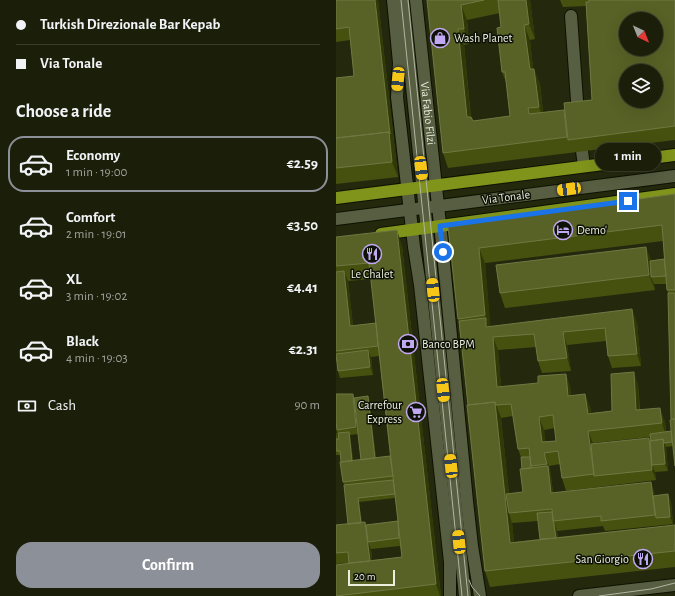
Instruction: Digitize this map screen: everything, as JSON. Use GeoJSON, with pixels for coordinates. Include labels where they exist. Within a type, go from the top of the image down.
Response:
{"type":"FeatureCollection","features":[{"type":"Feature","properties":{"kind":"main road","name":"Via Tonale"},"geometry":{"type":"LineString","coordinates":[[336,198],[675,155]]}},
{"type":"Feature","properties":{"kind":"main road","name":"Via Tonale"},"geometry":{"type":"LineString","coordinates":[[367,236],[675,194]]}},
{"type":"Feature","properties":{"kind":"street"},"geometry":{"type":"LineString","coordinates":[[393,0],[399,63],[397,97],[414,247],[420,285],[450,562],[450,596]]}},
{"type":"Feature","properties":{"kind":"street","name":"Via Fabio Filzi"},"geometry":{"type":"LineString","coordinates":[[403,0],[465,596]]}},
{"type":"Feature","properties":{"kind":"street","name":"Via Fabio Filzi"},"geometry":{"type":"LineString","coordinates":[[416,0],[467,501],[480,596]]}},
{"type":"Feature","properties":{"kind":"street"},"geometry":{"type":"LineString","coordinates":[[571,16],[578,115]]}},
{"type":"Feature","properties":{"kind":"street"},"geometry":{"type":"LineString","coordinates":[[582,151],[584,166]]}},
{"type":"Feature","properties":{"kind":"street","name":"Via Tonale"},"geometry":{"type":"LineString","coordinates":[[336,219],[675,176]]}},
{"type":"Feature","properties":{"kind":"street"},"geometry":{"type":"LineString","coordinates":[[579,596],[675,585]]}},
{"type":"Feature","properties":{"kind":"building"},"geometry":{"type":"Polygon","coordinates":[[[336,0],[375,0],[390,134],[389,132],[336,138],[336,78],[354,76],[349,27],[336,29],[336,0]]]}},
{"type":"Feature","properties":{"kind":"building"},"geometry":{"type":"Polygon","coordinates":[[[427,0],[484,0],[461,5],[464,29],[458,29],[467,117],[471,117],[473,121],[510,116],[505,72],[502,72],[497,28],[501,27],[498,0],[526,0],[529,24],[524,25],[530,69],[534,69],[539,107],[528,108],[529,114],[564,110],[567,137],[443,153],[427,0]]]}},
{"type":"Feature","properties":{"kind":"building"},"geometry":{"type":"Polygon","coordinates":[[[589,0],[675,0],[675,126],[568,140],[564,103],[592,100],[586,2],[589,2],[589,0]]]}},
{"type":"Feature","properties":{"kind":"building"},"geometry":{"type":"Polygon","coordinates":[[[389,132],[392,162],[336,168],[336,138],[389,132]]]}},
{"type":"Feature","properties":{"kind":"building"},"geometry":{"type":"Polygon","coordinates":[[[675,194],[675,290],[667,290],[662,225],[479,248],[485,315],[458,319],[448,226],[675,194]]]}},
{"type":"Feature","properties":{"kind":"building"},"geometry":{"type":"Polygon","coordinates":[[[397,230],[436,584],[336,596],[336,565],[402,557],[369,263],[336,266],[336,237],[397,230]]]}},
{"type":"Feature","properties":{"kind":"building"},"geometry":{"type":"Polygon","coordinates":[[[646,247],[649,275],[500,293],[496,265],[646,247]]]}},
{"type":"Feature","properties":{"kind":"building"},"geometry":{"type":"Polygon","coordinates":[[[664,259],[666,276],[651,277],[650,261],[664,259]]]}},
{"type":"Feature","properties":{"kind":"building"},"geometry":{"type":"Polygon","coordinates":[[[344,271],[350,326],[376,323],[378,346],[336,351],[336,272],[344,271]]]}},
{"type":"Feature","properties":{"kind":"building"},"geometry":{"type":"Polygon","coordinates":[[[668,293],[675,293],[675,419],[671,419],[668,293]]]}},
{"type":"Feature","properties":{"kind":"building"},"geometry":{"type":"Polygon","coordinates":[[[632,309],[637,354],[608,356],[605,328],[563,332],[567,358],[538,361],[534,334],[493,337],[497,387],[538,383],[538,376],[566,374],[568,396],[585,394],[588,414],[612,411],[611,374],[634,372],[636,410],[660,408],[662,423],[588,431],[594,474],[562,478],[558,451],[544,453],[547,464],[531,466],[529,448],[518,449],[511,404],[496,405],[495,402],[468,405],[459,321],[486,318],[486,327],[632,309]],[[553,415],[539,417],[542,442],[556,441],[553,415]]]}},
{"type":"Feature","properties":{"kind":"building"},"geometry":{"type":"Polygon","coordinates":[[[368,350],[370,367],[338,371],[336,354],[368,350]]]}},
{"type":"Feature","properties":{"kind":"building"},"geometry":{"type":"Polygon","coordinates":[[[336,394],[353,394],[356,427],[337,430],[336,394]]]}},
{"type":"Feature","properties":{"kind":"building"},"geometry":{"type":"Polygon","coordinates":[[[368,396],[375,458],[361,460],[354,398],[368,396]]]}},
{"type":"Feature","properties":{"kind":"building"},"geometry":{"type":"Polygon","coordinates":[[[495,402],[510,543],[675,525],[675,551],[485,571],[467,405],[495,402]]]}},
{"type":"Feature","properties":{"kind":"building"},"geometry":{"type":"Polygon","coordinates":[[[675,419],[675,466],[670,420],[675,419]]]}},
{"type":"Feature","properties":{"kind":"building"},"geometry":{"type":"Polygon","coordinates":[[[671,431],[672,442],[664,443],[663,439],[651,441],[650,434],[671,431]]]}},
{"type":"Feature","properties":{"kind":"building"},"geometry":{"type":"Polygon","coordinates":[[[349,432],[352,461],[341,462],[340,451],[336,451],[336,439],[339,439],[338,433],[349,432]]]}},
{"type":"Feature","properties":{"kind":"building"},"geometry":{"type":"Polygon","coordinates":[[[649,438],[652,470],[594,476],[591,444],[649,438]]]}},
{"type":"Feature","properties":{"kind":"building"},"geometry":{"type":"Polygon","coordinates":[[[663,439],[665,464],[652,465],[650,441],[663,439]]]}},
{"type":"Feature","properties":{"kind":"building"},"geometry":{"type":"Polygon","coordinates":[[[390,456],[393,476],[343,482],[340,462],[390,456]]]}},
{"type":"Feature","properties":{"kind":"building"},"geometry":{"type":"Polygon","coordinates":[[[521,457],[530,457],[531,468],[522,469],[521,457]]]}},
{"type":"Feature","properties":{"kind":"building"},"geometry":{"type":"Polygon","coordinates":[[[548,466],[551,493],[651,482],[655,515],[601,521],[601,516],[553,521],[552,509],[509,513],[506,494],[523,492],[520,469],[548,466]]]}},
{"type":"Feature","properties":{"kind":"building"},"geometry":{"type":"Polygon","coordinates":[[[393,480],[395,494],[358,498],[361,523],[348,524],[344,485],[393,480]]]}},
{"type":"Feature","properties":{"kind":"building"},"geometry":{"type":"Polygon","coordinates":[[[668,494],[670,517],[656,518],[653,496],[668,494]]]}},
{"type":"Feature","properties":{"kind":"building"},"geometry":{"type":"Polygon","coordinates":[[[552,512],[556,538],[540,539],[537,513],[552,512]]]}},
{"type":"Feature","properties":{"kind":"building"},"geometry":{"type":"Polygon","coordinates":[[[398,521],[399,538],[368,542],[366,525],[398,521]]]}},
{"type":"Feature","properties":{"kind":"building"},"geometry":{"type":"Polygon","coordinates":[[[365,522],[370,561],[349,563],[348,552],[336,553],[336,525],[365,522]]]}},
{"type":"Feature","properties":{"kind":"tram line"},"geometry":{"type":"LineString","coordinates":[[401,0],[462,596]]}},
{"type":"Feature","properties":{"kind":"tram line"},"geometry":{"type":"LineString","coordinates":[[408,0],[468,596]]}},
{"type":"Feature","properties":{"kind":"tram line"},"geometry":{"type":"LineString","coordinates":[[469,580],[472,587],[480,596]]}},
{"type":"Feature","properties":{"kind":"tram line"},"geometry":{"type":"LineString","coordinates":[[599,596],[651,589],[675,583]]}},
{"type":"Feature","properties":{"kind":"place","name":"Wash Planet"},"geometry":{"type":"Point","coordinates":[440,38]}},
{"type":"Feature","properties":{"kind":"place","name":"Demo'"},"geometry":{"type":"Point","coordinates":[563,230]}},
{"type":"Feature","properties":{"kind":"place","name":"Le Chalet"},"geometry":{"type":"Point","coordinates":[372,254]}},
{"type":"Feature","properties":{"kind":"place","name":"Banco BPM"},"geometry":{"type":"Point","coordinates":[408,344]}},
{"type":"Feature","properties":{"kind":"place","name":"Carrefour Express"},"geometry":{"type":"Point","coordinates":[416,412]}},
{"type":"Feature","properties":{"kind":"place","name":"San Giorgio"},"geometry":{"type":"Point","coordinates":[643,559]}},
{"type":"Feature","properties":{"kind":"route"},"geometry":{"type":"LineString","coordinates":[[443,252],[440,226],[628,201]]}}]}
